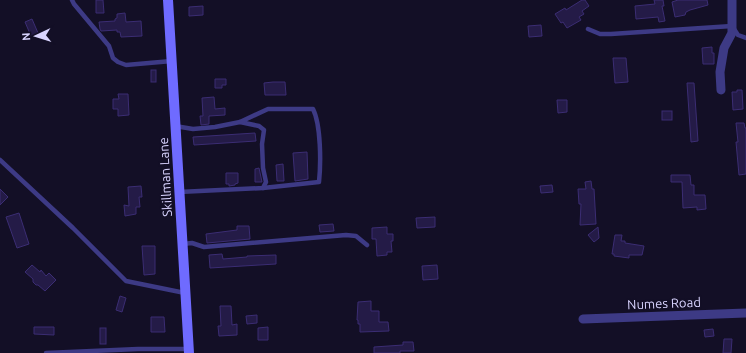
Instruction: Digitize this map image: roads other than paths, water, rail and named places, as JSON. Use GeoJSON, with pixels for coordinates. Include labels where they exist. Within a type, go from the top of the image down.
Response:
{"type":"FeatureCollection","features":[{"type":"Feature","properties":{"kind":"street","name":"Skillman Lane"},"geometry":{"type":"LineString","coordinates":[[168,0],[189,351]]}},
{"type":"Feature","properties":{"kind":"street"},"geometry":{"type":"LineString","coordinates":[[722,90],[720,72],[724,48],[732,33],[732,0]]}},
{"type":"Feature","properties":{"kind":"street","name":"Numes Road"},"geometry":{"type":"LineString","coordinates":[[583,318],[746,313]]}},
{"type":"Feature","properties":{"kind":"lane"},"geometry":{"type":"LineString","coordinates":[[72,0],[109,46],[113,58],[118,62],[126,65],[172,61]]}},
{"type":"Feature","properties":{"kind":"lane"},"geometry":{"type":"LineString","coordinates":[[588,29],[600,34],[732,26],[738,35],[746,38]]}},
{"type":"Feature","properties":{"kind":"lane"},"geometry":{"type":"LineString","coordinates":[[175,126],[193,129],[215,127],[240,122],[268,109],[313,109],[317,117],[320,170],[319,182],[263,188],[179,192]]}},
{"type":"Feature","properties":{"kind":"lane"},"geometry":{"type":"LineString","coordinates":[[240,122],[259,126],[264,130],[263,153],[266,182],[263,188]]}},
{"type":"Feature","properties":{"kind":"lane"},"geometry":{"type":"LineString","coordinates":[[0,160],[73,228],[126,281],[186,293]]}},
{"type":"Feature","properties":{"kind":"lane"},"geometry":{"type":"LineString","coordinates":[[182,244],[192,243],[204,247],[346,234],[356,236],[367,245]]}},
{"type":"Feature","properties":{"kind":"lane"},"geometry":{"type":"LineString","coordinates":[[46,353],[138,349],[189,351]]}}]}
